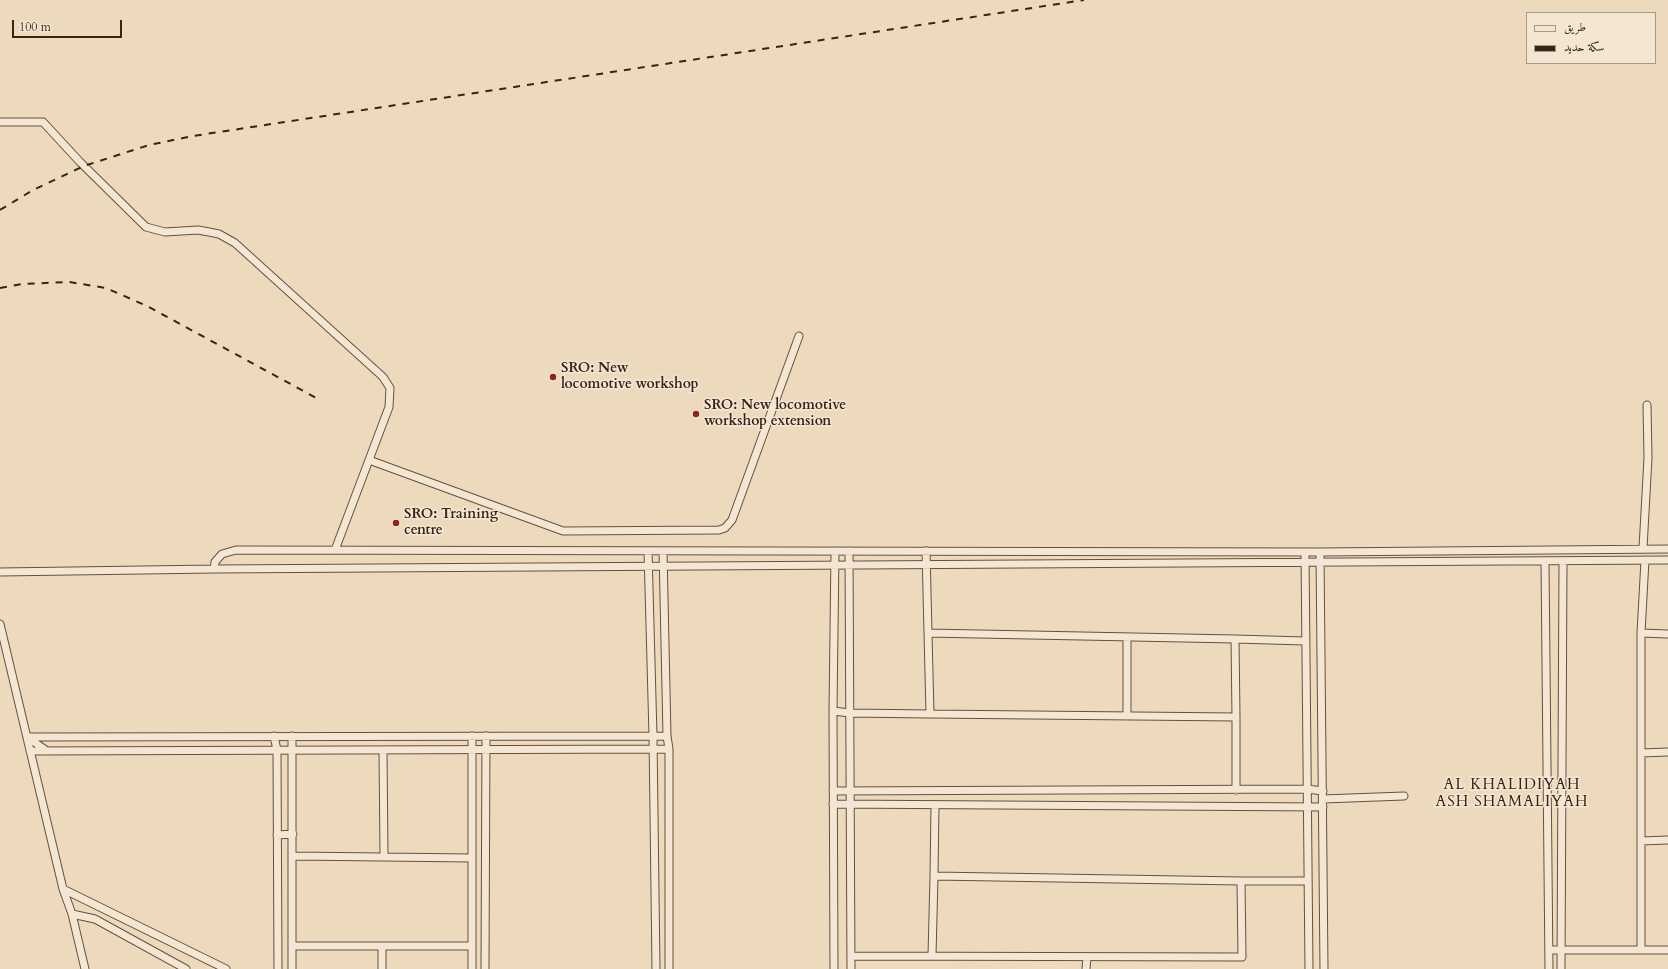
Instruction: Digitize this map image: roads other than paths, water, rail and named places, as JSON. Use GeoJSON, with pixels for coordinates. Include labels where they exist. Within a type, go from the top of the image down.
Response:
{"type":"FeatureCollection","features":[{"type":"Feature","properties":{"kind":"street"},"geometry":{"type":"LineString","coordinates":[[0,122],[43,122],[80,162],[146,227],[165,232],[198,230],[228,238],[353,348],[388,382],[391,395],[389,407],[335,550]]}},
{"type":"Feature","properties":{"kind":"street"},"geometry":{"type":"LineString","coordinates":[[369,460],[563,531],[719,530],[725,528],[732,520],[799,336]]}},
{"type":"Feature","properties":{"kind":"street"},"geometry":{"type":"LineString","coordinates":[[1643,548],[1648,458],[1647,406]]}},
{"type":"Feature","properties":{"kind":"street"},"geometry":{"type":"LineString","coordinates":[[214,569],[216,562],[222,554],[236,550],[1320,552],[1643,548],[1668,549]]}},
{"type":"Feature","properties":{"kind":"street"},"geometry":{"type":"LineString","coordinates":[[648,551],[654,736],[656,969]]}},
{"type":"Feature","properties":{"kind":"street"},"geometry":{"type":"LineString","coordinates":[[663,551],[667,736],[669,749],[669,969]]}},
{"type":"Feature","properties":{"kind":"street"},"geometry":{"type":"LineString","coordinates":[[834,969],[833,711],[835,551]]}},
{"type":"Feature","properties":{"kind":"street"},"geometry":{"type":"LineString","coordinates":[[849,551],[851,969]]}},
{"type":"Feature","properties":{"kind":"street"},"geometry":{"type":"LineString","coordinates":[[926,551],[930,714]]}},
{"type":"Feature","properties":{"kind":"street"},"geometry":{"type":"LineString","coordinates":[[1304,552],[1309,969]]}},
{"type":"Feature","properties":{"kind":"street"},"geometry":{"type":"LineString","coordinates":[[1320,552],[1324,969]]}},
{"type":"Feature","properties":{"kind":"street"},"geometry":{"type":"LineString","coordinates":[[1641,950],[1641,633],[1645,560]]}},
{"type":"Feature","properties":{"kind":"street"},"geometry":{"type":"LineString","coordinates":[[0,572],[214,569],[1668,560]]}},
{"type":"Feature","properties":{"kind":"street"},"geometry":{"type":"LineString","coordinates":[[1545,561],[1549,969]]}},
{"type":"Feature","properties":{"kind":"street"},"geometry":{"type":"LineString","coordinates":[[1561,969],[1563,561]]}},
{"type":"Feature","properties":{"kind":"street"},"geometry":{"type":"LineString","coordinates":[[0,624],[63,889],[72,914],[85,969]]}},
{"type":"Feature","properties":{"kind":"street"},"geometry":{"type":"LineString","coordinates":[[928,633],[1305,641]]}},
{"type":"Feature","properties":{"kind":"street"},"geometry":{"type":"LineString","coordinates":[[1641,633],[1668,634]]}},
{"type":"Feature","properties":{"kind":"street"},"geometry":{"type":"LineString","coordinates":[[1127,637],[1127,716]]}},
{"type":"Feature","properties":{"kind":"street"},"geometry":{"type":"LineString","coordinates":[[1235,639],[1236,790]]}},
{"type":"Feature","properties":{"kind":"street"},"geometry":{"type":"LineString","coordinates":[[833,711],[850,713],[1236,717]]}},
{"type":"Feature","properties":{"kind":"street"},"geometry":{"type":"LineString","coordinates":[[274,736],[277,750],[278,969]]}},
{"type":"Feature","properties":{"kind":"street"},"geometry":{"type":"LineString","coordinates":[[292,736],[292,969]]}},
{"type":"Feature","properties":{"kind":"street"},"geometry":{"type":"LineString","coordinates":[[472,736],[472,969]]}},
{"type":"Feature","properties":{"kind":"street"},"geometry":{"type":"LineString","coordinates":[[485,969],[486,736]]}},
{"type":"Feature","properties":{"kind":"street"},"geometry":{"type":"LineString","coordinates":[[27,737],[667,736]]}},
{"type":"Feature","properties":{"kind":"street"},"geometry":{"type":"LineString","coordinates":[[27,737],[47,751]]}},
{"type":"Feature","properties":{"kind":"street"},"geometry":{"type":"LineString","coordinates":[[30,751],[669,749]]}},
{"type":"Feature","properties":{"kind":"street"},"geometry":{"type":"LineString","coordinates":[[383,750],[384,857]]}},
{"type":"Feature","properties":{"kind":"street"},"geometry":{"type":"LineString","coordinates":[[1641,753],[1668,752]]}},
{"type":"Feature","properties":{"kind":"street"},"geometry":{"type":"LineString","coordinates":[[833,791],[1307,789],[1322,791]]}},
{"type":"Feature","properties":{"kind":"street"},"geometry":{"type":"LineString","coordinates":[[833,804],[850,806],[1307,805],[1404,796]]}},
{"type":"Feature","properties":{"kind":"street"},"geometry":{"type":"LineString","coordinates":[[932,956],[935,806]]}},
{"type":"Feature","properties":{"kind":"street"},"geometry":{"type":"LineString","coordinates":[[277,834],[293,834]]}},
{"type":"Feature","properties":{"kind":"street"},"geometry":{"type":"LineString","coordinates":[[1641,841],[1668,840]]}},
{"type":"Feature","properties":{"kind":"street"},"geometry":{"type":"LineString","coordinates":[[293,856],[472,858]]}},
{"type":"Feature","properties":{"kind":"street"},"geometry":{"type":"LineString","coordinates":[[934,876],[1308,881]]}},
{"type":"Feature","properties":{"kind":"street"},"geometry":{"type":"LineString","coordinates":[[851,956],[1242,957],[1241,881]]}},
{"type":"Feature","properties":{"kind":"street"},"geometry":{"type":"LineString","coordinates":[[63,889],[226,969]]}},
{"type":"Feature","properties":{"kind":"street"},"geometry":{"type":"LineString","coordinates":[[72,914],[95,919],[186,969]]}},
{"type":"Feature","properties":{"kind":"street"},"geometry":{"type":"LineString","coordinates":[[293,946],[472,946]]}},
{"type":"Feature","properties":{"kind":"street"},"geometry":{"type":"LineString","coordinates":[[382,946],[382,969]]}},
{"type":"Feature","properties":{"kind":"street"},"geometry":{"type":"LineString","coordinates":[[1549,950],[1668,950]]}},
{"type":"Feature","properties":{"kind":"street"},"geometry":{"type":"LineString","coordinates":[[1086,969],[1087,957]]}},
{"type":"Feature","properties":{"kind":"railway"},"geometry":{"type":"LineString","coordinates":[[0,210],[33,190],[84,166],[149,145],[193,136],[1084,0]]}},
{"type":"Feature","properties":{"kind":"railway"},"geometry":{"type":"LineString","coordinates":[[0,288],[22,284],[69,282],[106,288],[147,306],[320,400]]}},
{"type":"Feature","properties":{"kind":"place","name":"SRO: New locomotive workshop"},"geometry":{"type":"Point","coordinates":[553,377]}},
{"type":"Feature","properties":{"kind":"place","name":"SRO: New locomotive workshop extension"},"geometry":{"type":"Point","coordinates":[696,414]}},
{"type":"Feature","properties":{"kind":"place","name":"SRO: Training centre"},"geometry":{"type":"Point","coordinates":[396,523]}},
{"type":"Feature","properties":{"kind":"district","name":"AL KHALIDIYAH ASH SHAMALIYAH"},"geometry":{"type":"Point","coordinates":[1512,794]}}]}
